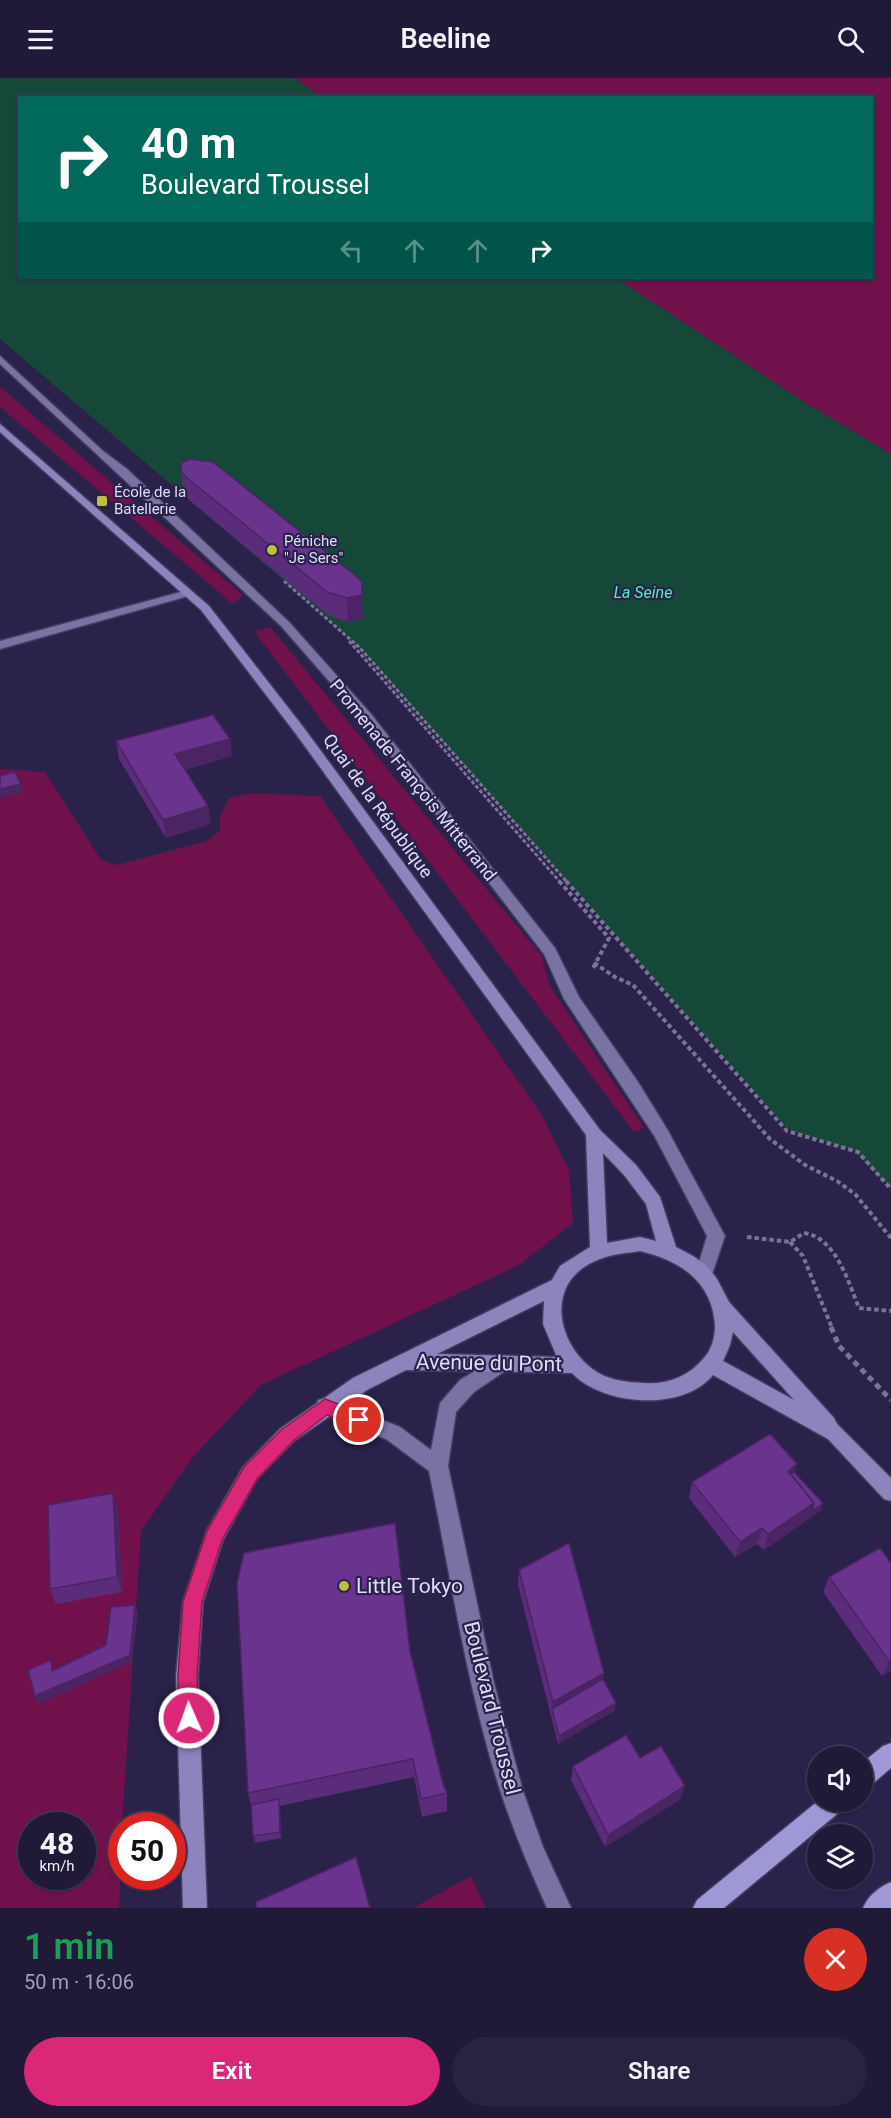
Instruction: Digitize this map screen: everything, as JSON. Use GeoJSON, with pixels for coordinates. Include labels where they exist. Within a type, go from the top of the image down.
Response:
{"type":"FeatureCollection","features":[{"type":"Feature","properties":{"kind":"main road","name":"Quai de la République"},"geometry":{"type":"LineString","coordinates":[[0,427],[205,608],[300,731],[465,961],[594,1134],[630,1170],[654,1202],[668,1251]]}},
{"type":"Feature","properties":{"kind":"main road"},"geometry":{"type":"LineString","coordinates":[[594,1134],[599,1250]]}},
{"type":"Feature","properties":{"kind":"main road"},"geometry":{"type":"LineString","coordinates":[[640,1244],[668,1251],[688,1261],[704,1275],[718,1295],[725,1316],[724,1338],[711,1364],[697,1378],[670,1390],[641,1394],[610,1387],[575,1365],[556,1341],[550,1322],[551,1304],[556,1286],[570,1266],[592,1252],[618,1245],[640,1244]]}},
{"type":"Feature","properties":{"kind":"main road","name":"Avenue du Pont"},"geometry":{"type":"LineString","coordinates":[[195,1908],[188,1676],[193,1602],[214,1537],[250,1473],[287,1435],[325,1406],[360,1384],[556,1286]]}},
{"type":"Feature","properties":{"kind":"main road"},"geometry":{"type":"LineString","coordinates":[[723,1308],[891,1492]]}},
{"type":"Feature","properties":{"kind":"main road","name":"Avenue du Pont"},"geometry":{"type":"LineString","coordinates":[[402,1362],[575,1365]]}},
{"type":"Feature","properties":{"kind":"main road"},"geometry":{"type":"LineString","coordinates":[[711,1364],[835,1433]]}},
{"type":"Feature","properties":{"kind":"main road"},"geometry":{"type":"LineString","coordinates":[[873,1769],[891,1754]]}},
{"type":"Feature","properties":{"kind":"main road"},"geometry":{"type":"LineString","coordinates":[[705,1908],[822,1812]]}},
{"type":"Feature","properties":{"kind":"main road"},"geometry":{"type":"LineString","coordinates":[[875,1908],[891,1894]]}},
{"type":"Feature","properties":{"kind":"street","name":"Promenade François Mitterrand"},"geometry":{"type":"LineString","coordinates":[[0,359],[285,624],[367,717],[550,952],[560,969],[572,999],[632,1086],[661,1133],[716,1236]]}},
{"type":"Feature","properties":{"kind":"street"},"geometry":{"type":"LineString","coordinates":[[0,645],[188,593]]}},
{"type":"Feature","properties":{"kind":"street"},"geometry":{"type":"LineString","coordinates":[[704,1275],[716,1236]]}},
{"type":"Feature","properties":{"kind":"street","name":"Boulevard Troussel"},"geometry":{"type":"LineString","coordinates":[[501,1363],[467,1386],[447,1409],[438,1466],[483,1683],[519,1810],[536,1859],[559,1908]]}},
{"type":"Feature","properties":{"kind":"street"},"geometry":{"type":"LineString","coordinates":[[325,1406],[393,1434],[438,1466]]}},
{"type":"Feature","properties":{"kind":"path"},"geometry":{"type":"LineString","coordinates":[[283,580],[360,648],[788,1131],[858,1152],[891,1189]]}},
{"type":"Feature","properties":{"kind":"path"},"geometry":{"type":"LineString","coordinates":[[285,624],[318,612],[349,641],[609,938],[594,963],[615,977],[633,985],[770,1139],[805,1165],[837,1181],[855,1194],[891,1238]]}},
{"type":"Feature","properties":{"kind":"path"},"geometry":{"type":"LineString","coordinates":[[716,1236],[790,1242],[801,1234],[807,1233],[820,1239],[836,1258],[858,1308],[891,1311]]}},
{"type":"Feature","properties":{"kind":"path"},"geometry":{"type":"LineString","coordinates":[[790,1242],[803,1256],[839,1346],[891,1400]]}},
{"type":"Feature","properties":{"kind":"shaded area"},"geometry":{"type":"Polygon","coordinates":[[[293,78],[891,78],[891,454],[801,400],[618,279],[873,279],[873,96],[320,96],[293,78]]]}},
{"type":"Feature","properties":{"kind":"shaded area"},"geometry":{"type":"Polygon","coordinates":[[[0,387],[243,595],[233,604],[0,407],[0,387]]]}},
{"type":"Feature","properties":{"kind":"shaded area"},"geometry":{"type":"Polygon","coordinates":[[[270,627],[541,955],[550,986],[644,1128],[634,1132],[254,631],[270,627]]]}},
{"type":"Feature","properties":{"kind":"shaded area"},"geometry":{"type":"Polygon","coordinates":[[[0,769],[45,772],[101,860],[116,865],[207,841],[220,831],[220,816],[230,798],[251,793],[320,796],[543,1117],[569,1171],[573,1223],[519,1265],[261,1385],[192,1458],[141,1531],[123,1812],[108,1812],[108,1890],[120,1890],[119,1908],[0,1908],[0,769]]]}},
{"type":"Feature","properties":{"kind":"shaded area"},"geometry":{"type":"Polygon","coordinates":[[[471,1876],[486,1908],[413,1908],[471,1876]]]}},
{"type":"Feature","properties":{"kind":"water","name":"La Seine"},"geometry":{"type":"Polygon","coordinates":[[[0,78],[293,78],[321,96],[18,96],[18,279],[618,279],[801,400],[891,454],[891,1189],[854,1151],[794,1132],[786,1127],[360,648],[327,617],[0,339],[0,78]]]}},
{"type":"Feature","properties":{"kind":"building"},"geometry":{"type":"Polygon","coordinates":[[[190,459],[212,462],[218,466],[356,576],[362,582],[362,595],[347,598],[327,592],[186,477],[181,471],[181,463],[190,459]]]}},
{"type":"Feature","properties":{"kind":"building"},"geometry":{"type":"Polygon","coordinates":[[[213,715],[230,739],[175,754],[208,806],[163,820],[116,741],[213,715]]]}},
{"type":"Feature","properties":{"kind":"building"},"geometry":{"type":"Polygon","coordinates":[[[15,772],[21,784],[0,789],[0,776],[15,772]]]}},
{"type":"Feature","properties":{"kind":"building"},"geometry":{"type":"Polygon","coordinates":[[[770,1434],[797,1464],[788,1471],[814,1503],[768,1534],[762,1528],[740,1542],[692,1482],[770,1434]]]}},
{"type":"Feature","properties":{"kind":"building"},"geometry":{"type":"Polygon","coordinates":[[[794,1472],[823,1503],[812,1511],[814,1503],[791,1474],[794,1472]]]}},
{"type":"Feature","properties":{"kind":"building"},"geometry":{"type":"Polygon","coordinates":[[[113,1493],[117,1577],[50,1589],[48,1505],[113,1493]]]}},
{"type":"Feature","properties":{"kind":"building"},"geometry":{"type":"Polygon","coordinates":[[[395,1523],[410,1651],[447,1793],[421,1799],[413,1759],[248,1793],[237,1583],[244,1553],[395,1523]]]}},
{"type":"Feature","properties":{"kind":"building"},"geometry":{"type":"Polygon","coordinates":[[[569,1543],[604,1673],[553,1702],[519,1570],[569,1543]]]}},
{"type":"Feature","properties":{"kind":"building"},"geometry":{"type":"Polygon","coordinates":[[[880,1548],[891,1563],[891,1660],[889,1661],[829,1577],[880,1548]]]}},
{"type":"Feature","properties":{"kind":"building"},"geometry":{"type":"Polygon","coordinates":[[[135,1605],[130,1655],[35,1696],[28,1670],[51,1660],[52,1671],[106,1645],[111,1607],[135,1605]]]}},
{"type":"Feature","properties":{"kind":"building"},"geometry":{"type":"Polygon","coordinates":[[[603,1679],[616,1703],[559,1736],[552,1709],[603,1679]]]}},
{"type":"Feature","properties":{"kind":"building"},"geometry":{"type":"Polygon","coordinates":[[[626,1735],[640,1758],[661,1746],[685,1786],[608,1835],[573,1766],[626,1735]]]}},
{"type":"Feature","properties":{"kind":"building"},"geometry":{"type":"Polygon","coordinates":[[[279,1799],[280,1832],[253,1836],[251,1805],[279,1799]]]}},
{"type":"Feature","properties":{"kind":"building"},"geometry":{"type":"Polygon","coordinates":[[[356,1857],[370,1908],[256,1908],[256,1902],[356,1857]]]}},
{"type":"Feature","properties":{"kind":"place","name":"École de la Batellerie"},"geometry":{"type":"Point","coordinates":[102,501]}},
{"type":"Feature","properties":{"kind":"place","name":"Péniche \"Je Sers\""},"geometry":{"type":"Point","coordinates":[272,550]}},
{"type":"Feature","properties":{"kind":"place","name":"Little Tokyo"},"geometry":{"type":"Point","coordinates":[344,1586]}},
{"type":"Feature","properties":{"kind":"route"},"geometry":{"type":"LineString","coordinates":[[189,1718],[188,1676],[193,1602],[214,1537],[250,1473],[287,1435],[325,1406],[359,1420]]}}]}
